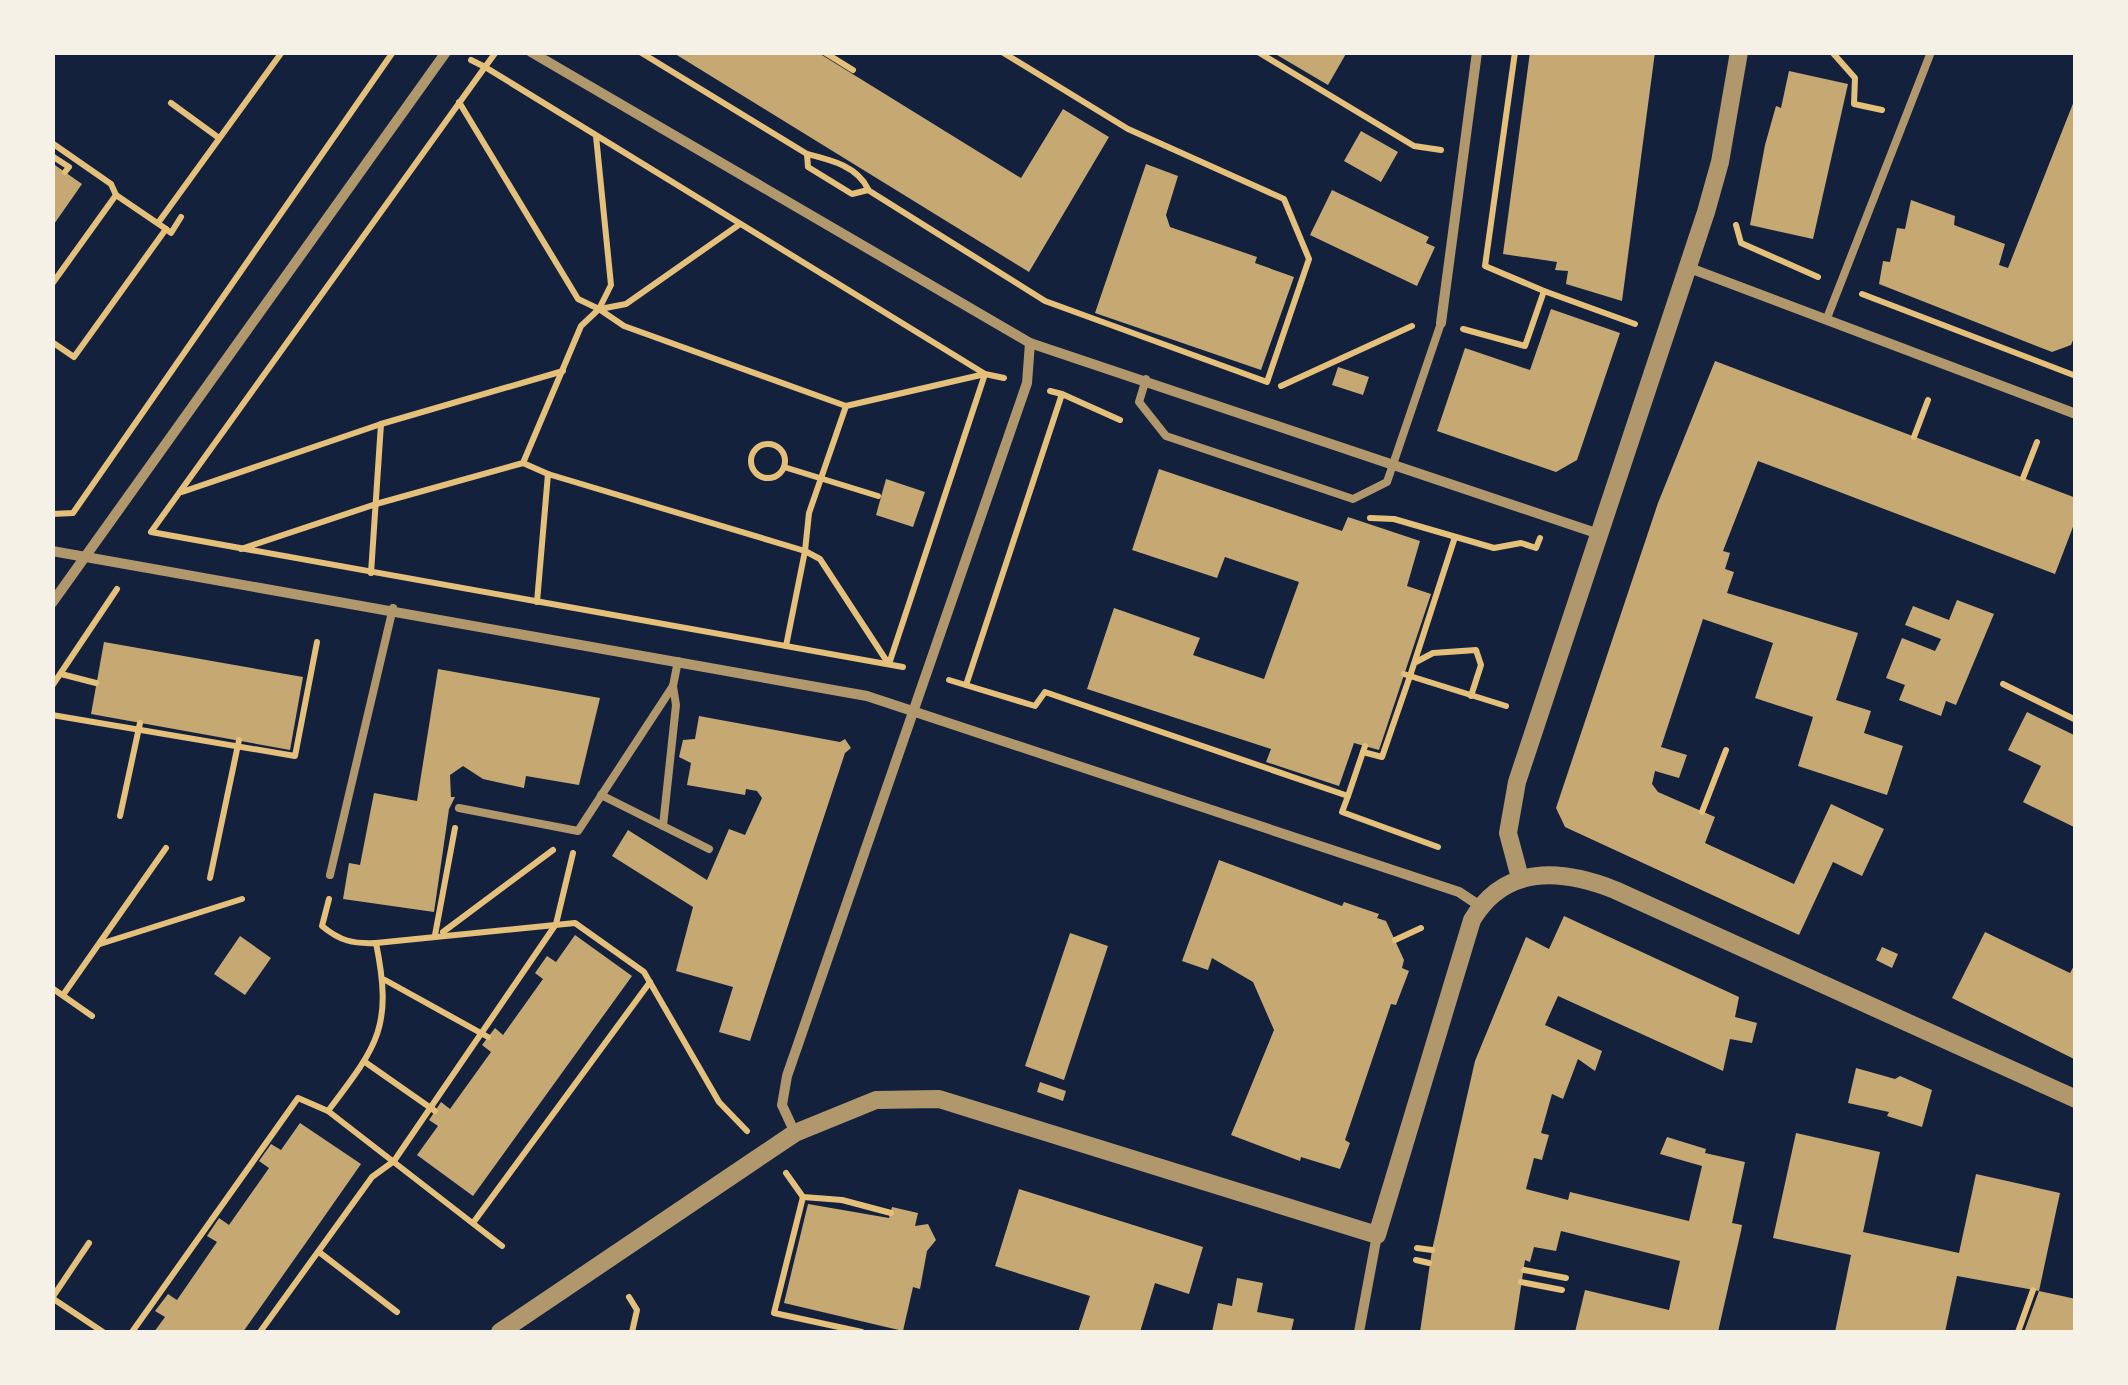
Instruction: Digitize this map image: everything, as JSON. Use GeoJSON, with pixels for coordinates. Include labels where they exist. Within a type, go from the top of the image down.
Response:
{"type":"FeatureCollection","features":[{"type":"Feature","properties":{"kind":"street"},"geometry":{"type":"LineString","coordinates":[[52,603],[446,52]]}},
{"type":"Feature","properties":{"kind":"street"},"geometry":{"type":"LineString","coordinates":[[531,52],[1030,343],[1146,378],[1596,533]]}},
{"type":"Feature","properties":{"kind":"street"},"geometry":{"type":"LineString","coordinates":[[1440,323],[1477,52]]}},
{"type":"Feature","properties":{"kind":"street"},"geometry":{"type":"LineString","coordinates":[[1520,878],[1510,850],[1509,815],[1596,533],[1720,162],[1739,52]]}},
{"type":"Feature","properties":{"kind":"street"},"geometry":{"type":"LineString","coordinates":[[1688,267],[2076,414]]}},
{"type":"Feature","properties":{"kind":"street"},"geometry":{"type":"LineString","coordinates":[[795,1133],[782,1105],[787,1076],[1027,383],[1030,343]]}},
{"type":"Feature","properties":{"kind":"street"},"geometry":{"type":"LineString","coordinates":[[52,551],[392,608],[867,696],[1458,892],[1480,906]]}},
{"type":"Feature","properties":{"kind":"street"},"geometry":{"type":"LineString","coordinates":[[1359,1332],[1378,1235],[1460,951],[1480,906],[1520,878],[1559,873],[1582,877],[2076,1099]]}},
{"type":"Feature","properties":{"kind":"street"},"geometry":{"type":"LineString","coordinates":[[500,1332],[795,1133],[876,1100],[939,1099],[1378,1235]]}},
{"type":"Feature","properties":{"kind":"lane"},"geometry":{"type":"LineString","coordinates":[[1827,318],[1930,52]]}},
{"type":"Feature","properties":{"kind":"lane"},"geometry":{"type":"LineString","coordinates":[[1146,378],[1140,402],[1166,436],[1353,499],[1386,482],[1440,323]]}},
{"type":"Feature","properties":{"kind":"lane"},"geometry":{"type":"LineString","coordinates":[[330,874],[392,608]]}},
{"type":"Feature","properties":{"kind":"lane"},"geometry":{"type":"LineString","coordinates":[[663,826],[678,661]]}},
{"type":"Feature","properties":{"kind":"lane"},"geometry":{"type":"LineString","coordinates":[[459,808],[578,832],[673,686]]}},
{"type":"Feature","properties":{"kind":"lane"},"geometry":{"type":"LineString","coordinates":[[601,795],[709,849]]}},
{"type":"Feature","properties":{"kind":"path"},"geometry":{"type":"LineString","coordinates":[[158,223],[282,52]]}},
{"type":"Feature","properties":{"kind":"path"},"geometry":{"type":"LineString","coordinates":[[52,514],[73,513],[393,52]]}},
{"type":"Feature","properties":{"kind":"path"},"geometry":{"type":"LineString","coordinates":[[496,52],[151,532],[889,664]]}},
{"type":"Feature","properties":{"kind":"path"},"geometry":{"type":"LineString","coordinates":[[640,52],[807,154],[838,162],[863,178],[868,190],[1045,301],[1267,382],[1310,258],[1284,199],[1128,129],[1002,52]]}},
{"type":"Feature","properties":{"kind":"path"},"geometry":{"type":"LineString","coordinates":[[824,52],[853,70]]}},
{"type":"Feature","properties":{"kind":"path"},"geometry":{"type":"LineString","coordinates":[[1258,52],[1414,146],[1463,154]]}},
{"type":"Feature","properties":{"kind":"path"},"geometry":{"type":"LineString","coordinates":[[1515,52],[1484,266],[1635,324]]}},
{"type":"Feature","properties":{"kind":"path"},"geometry":{"type":"LineString","coordinates":[[1832,52],[1855,78],[1854,104],[1888,111]]}},
{"type":"Feature","properties":{"kind":"path"},"geometry":{"type":"LineString","coordinates":[[485,67],[985,374]]}},
{"type":"Feature","properties":{"kind":"path"},"geometry":{"type":"LineString","coordinates":[[458,102],[578,299],[624,326],[846,406],[985,374]]}},
{"type":"Feature","properties":{"kind":"path"},"geometry":{"type":"LineString","coordinates":[[171,103],[219,138]]}},
{"type":"Feature","properties":{"kind":"path"},"geometry":{"type":"LineString","coordinates":[[523,463],[581,326],[599,309],[611,285],[596,136]]}},
{"type":"Feature","properties":{"kind":"path"},"geometry":{"type":"LineString","coordinates":[[52,143],[111,184],[116,195],[170,233],[181,217]]}},
{"type":"Feature","properties":{"kind":"path"},"geometry":{"type":"LineString","coordinates":[[807,154],[808,167],[852,194],[868,190]]}},
{"type":"Feature","properties":{"kind":"path"},"geometry":{"type":"LineString","coordinates":[[56,161],[69,167],[65,172]]}},
{"type":"Feature","properties":{"kind":"path"},"geometry":{"type":"LineString","coordinates":[[52,284],[116,195]]}},
{"type":"Feature","properties":{"kind":"path"},"geometry":{"type":"LineString","coordinates":[[599,309],[626,304],[740,224]]}},
{"type":"Feature","properties":{"kind":"path"},"geometry":{"type":"LineString","coordinates":[[52,342],[74,357],[166,229]]}},
{"type":"Feature","properties":{"kind":"path"},"geometry":{"type":"LineString","coordinates":[[1281,386],[1416,324],[1440,323],[1525,346],[1544,290]]}},
{"type":"Feature","properties":{"kind":"path"},"geometry":{"type":"LineString","coordinates":[[181,492],[381,424],[563,370]]}},
{"type":"Feature","properties":{"kind":"path"},"geometry":{"type":"LineString","coordinates":[[889,664],[985,374]]}},
{"type":"Feature","properties":{"kind":"path"},"geometry":{"type":"LineString","coordinates":[[1914,437],[1928,400]]}},
{"type":"Feature","properties":{"kind":"path"},"geometry":{"type":"LineString","coordinates":[[786,646],[809,513],[846,406]]}},
{"type":"Feature","properties":{"kind":"path"},"geometry":{"type":"LineString","coordinates":[[372,572],[381,424]]}},
{"type":"Feature","properties":{"kind":"path"},"geometry":{"type":"LineString","coordinates":[[2023,478],[2036,442]]}},
{"type":"Feature","properties":{"kind":"path"},"geometry":{"type":"LineString","coordinates":[[771,444],[784,456],[784,466],[778,476],[762,477],[750,460],[760,446],[771,444]]}},
{"type":"Feature","properties":{"kind":"path"},"geometry":{"type":"LineString","coordinates":[[240,549],[376,504],[523,463],[820,559],[889,664]]}},
{"type":"Feature","properties":{"kind":"path"},"geometry":{"type":"LineString","coordinates":[[784,466],[878,496]]}},
{"type":"Feature","properties":{"kind":"path"},"geometry":{"type":"LineString","coordinates":[[537,602],[548,474]]}},
{"type":"Feature","properties":{"kind":"path"},"geometry":{"type":"LineString","coordinates":[[1438,846],[1342,812],[1364,749],[1382,757],[1455,537]]}},
{"type":"Feature","properties":{"kind":"path"},"geometry":{"type":"LineString","coordinates":[[52,686],[108,605]]}},
{"type":"Feature","properties":{"kind":"path"},"geometry":{"type":"LineString","coordinates":[[52,714],[140,726],[295,756],[317,642]]}},
{"type":"Feature","properties":{"kind":"path"},"geometry":{"type":"LineString","coordinates":[[1414,663],[1433,653],[1476,650],[1481,664],[1471,696]]}},
{"type":"Feature","properties":{"kind":"path"},"geometry":{"type":"LineString","coordinates":[[61,674],[96,683]]}},
{"type":"Feature","properties":{"kind":"path"},"geometry":{"type":"LineString","coordinates":[[1408,675],[1506,706]]}},
{"type":"Feature","properties":{"kind":"path"},"geometry":{"type":"LineString","coordinates":[[2004,684],[2076,720]]}},
{"type":"Feature","properties":{"kind":"path"},"geometry":{"type":"LineString","coordinates":[[966,685],[1035,706],[1045,692],[1348,796]]}},
{"type":"Feature","properties":{"kind":"path"},"geometry":{"type":"LineString","coordinates":[[120,816],[140,726]]}},
{"type":"Feature","properties":{"kind":"path"},"geometry":{"type":"LineString","coordinates":[[210,878],[239,744]]}},
{"type":"Feature","properties":{"kind":"path"},"geometry":{"type":"LineString","coordinates":[[1702,812],[1726,750]]}},
{"type":"Feature","properties":{"kind":"path"},"geometry":{"type":"LineString","coordinates":[[437,935],[459,808]]}},
{"type":"Feature","properties":{"kind":"path"},"geometry":{"type":"LineString","coordinates":[[260,1332],[372,1178],[394,1161],[432,1110],[556,924],[578,832]]}},
{"type":"Feature","properties":{"kind":"path"},"geometry":{"type":"LineString","coordinates":[[437,935],[578,832]]}},
{"type":"Feature","properties":{"kind":"path"},"geometry":{"type":"LineString","coordinates":[[63,995],[166,848]]}},
{"type":"Feature","properties":{"kind":"path"},"geometry":{"type":"LineString","coordinates":[[99,945],[242,899]]}},
{"type":"Feature","properties":{"kind":"path"},"geometry":{"type":"LineString","coordinates":[[327,906],[322,926],[337,938],[356,944],[574,923],[644,972],[719,1102]]}},
{"type":"Feature","properties":{"kind":"path"},"geometry":{"type":"LineString","coordinates":[[1394,940],[1421,928]]}},
{"type":"Feature","properties":{"kind":"path"},"geometry":{"type":"LineString","coordinates":[[328,1111],[365,1062],[385,1018],[384,980],[376,942]]}},
{"type":"Feature","properties":{"kind":"path"},"geometry":{"type":"LineString","coordinates":[[533,958],[541,964]]}},
{"type":"Feature","properties":{"kind":"path"},"geometry":{"type":"LineString","coordinates":[[384,980],[485,1035]]}},
{"type":"Feature","properties":{"kind":"path"},"geometry":{"type":"LineString","coordinates":[[473,1223],[650,982]]}},
{"type":"Feature","properties":{"kind":"path"},"geometry":{"type":"LineString","coordinates":[[52,988],[92,1016]]}},
{"type":"Feature","properties":{"kind":"path"},"geometry":{"type":"LineString","coordinates":[[365,1062],[432,1110]]}},
{"type":"Feature","properties":{"kind":"path"},"geometry":{"type":"LineString","coordinates":[[132,1332],[298,1098],[328,1111],[502,1246]]}},
{"type":"Feature","properties":{"kind":"path"},"geometry":{"type":"LineString","coordinates":[[803,1197],[774,1313],[862,1332]]}},
{"type":"Feature","properties":{"kind":"path"},"geometry":{"type":"LineString","coordinates":[[89,1243],[52,1298],[103,1332]]}},
{"type":"Feature","properties":{"kind":"path"},"geometry":{"type":"LineString","coordinates":[[1417,1248],[1432,1250]]}},
{"type":"Feature","properties":{"kind":"path"},"geometry":{"type":"LineString","coordinates":[[318,1252],[397,1312]]}},
{"type":"Feature","properties":{"kind":"path"},"geometry":{"type":"LineString","coordinates":[[1416,1260],[1429,1263]]}},
{"type":"Feature","properties":{"kind":"path"},"geometry":{"type":"LineString","coordinates":[[1524,1270],[1566,1278]]}},
{"type":"Feature","properties":{"kind":"path"},"geometry":{"type":"LineString","coordinates":[[1521,1282],[1562,1290]]}},
{"type":"Feature","properties":{"kind":"path"},"geometry":{"type":"LineString","coordinates":[[2018,1332],[2033,1290]]}},
{"type":"Feature","properties":{"kind":"path"},"geometry":{"type":"LineString","coordinates":[[629,1297],[637,1310],[632,1332]]}},
{"type":"Feature","properties":{"kind":"building"},"geometry":{"type":"Polygon","coordinates":[[[672,52],[817,52],[1021,178],[1063,109],[1109,137],[1029,272],[672,52]]]}},
{"type":"Feature","properties":{"kind":"building"},"geometry":{"type":"Polygon","coordinates":[[[1272,52],[1347,52],[1328,85],[1272,52]]]}},
{"type":"Feature","properties":{"kind":"building"},"geometry":{"type":"Polygon","coordinates":[[[1530,52],[1655,52],[1622,301],[1566,284],[1568,271],[1555,270],[1557,262],[1503,254],[1530,52]]]}},
{"type":"Feature","properties":{"kind":"building"},"geometry":{"type":"Polygon","coordinates":[[[1789,71],[1848,84],[1813,239],[1750,225],[1765,145],[1776,106],[1781,108],[1789,71]]]}},
{"type":"Feature","properties":{"kind":"building"},"geometry":{"type":"Polygon","coordinates":[[[2076,96],[2076,333],[2071,345],[2052,352],[1879,284],[1883,261],[1890,262],[1897,228],[1905,229],[1911,200],[1955,216],[1954,225],[2005,244],[1999,265],[2008,268],[2076,96]]]}},
{"type":"Feature","properties":{"kind":"building"},"geometry":{"type":"Polygon","coordinates":[[[1361,131],[1398,152],[1381,182],[1344,161],[1361,131]]]}},
{"type":"Feature","properties":{"kind":"building"},"geometry":{"type":"Polygon","coordinates":[[[52,163],[82,184],[52,227],[52,163]]]}},
{"type":"Feature","properties":{"kind":"building"},"geometry":{"type":"Polygon","coordinates":[[[1146,164],[1178,176],[1166,215],[1170,227],[1257,257],[1255,263],[1294,277],[1261,370],[1095,313],[1146,164]]]}},
{"type":"Feature","properties":{"kind":"building"},"geometry":{"type":"Polygon","coordinates":[[[1332,190],[1429,237],[1426,243],[1435,247],[1417,286],[1310,235],[1332,190]]]}},
{"type":"Feature","properties":{"kind":"building"},"geometry":{"type":"Polygon","coordinates":[[[1551,309],[1620,333],[1577,460],[1556,472],[1437,431],[1465,348],[1530,370],[1551,309]]]}},
{"type":"Feature","properties":{"kind":"building"},"geometry":{"type":"Polygon","coordinates":[[[1715,361],[2076,498],[2076,519],[2055,574],[1758,461],[1723,551],[1730,553],[1725,569],[1734,572],[1727,593],[1858,633],[1836,700],[1871,711],[1864,733],[1903,746],[1887,795],[1798,766],[1813,717],[1755,698],[1773,643],[1703,619],[1661,747],[1687,755],[1679,778],[1655,771],[1652,784],[1658,792],[1715,817],[1705,843],[1794,884],[1831,804],[1884,829],[1862,876],[1833,862],[1799,935],[1565,827],[1556,808],[1658,503],[1715,361]]]}},
{"type":"Feature","properties":{"kind":"building"},"geometry":{"type":"Polygon","coordinates":[[[1338,367],[1369,377],[1363,395],[1332,385],[1338,367]]]}},
{"type":"Feature","properties":{"kind":"building"},"geometry":{"type":"Polygon","coordinates":[[[1159,469],[1342,531],[1348,517],[1420,541],[1407,586],[1431,594],[1379,750],[1354,743],[1339,786],[1266,762],[1271,749],[1087,689],[1114,608],[1200,638],[1193,655],[1264,679],[1299,582],[1225,557],[1217,578],[1132,550],[1159,469]]]}},
{"type":"Feature","properties":{"kind":"building"},"geometry":{"type":"Polygon","coordinates":[[[886,479],[925,492],[913,527],[876,515],[886,479]]]}},
{"type":"Feature","properties":{"kind":"building"},"geometry":{"type":"Polygon","coordinates":[[[1957,600],[1994,614],[1956,705],[1946,701],[1941,716],[1899,700],[1905,685],[1886,678],[1902,638],[1935,651],[1941,639],[1905,625],[1913,606],[1949,620],[1957,600]]]}},
{"type":"Feature","properties":{"kind":"building"},"geometry":{"type":"Polygon","coordinates":[[[104,642],[303,677],[290,750],[91,714],[104,642]]]}},
{"type":"Feature","properties":{"kind":"building"},"geometry":{"type":"Polygon","coordinates":[[[438,669],[600,698],[579,785],[526,776],[524,788],[483,779],[463,766],[450,775],[451,797],[455,797],[449,809],[434,912],[343,899],[349,863],[360,865],[374,793],[417,801],[438,669]]]}},
{"type":"Feature","properties":{"kind":"building"},"geometry":{"type":"Polygon","coordinates":[[[2027,712],[2076,736],[2076,828],[2023,802],[2041,766],[2008,750],[2027,712]]]}},
{"type":"Feature","properties":{"kind":"building"},"geometry":{"type":"Polygon","coordinates":[[[699,716],[840,742],[845,739],[851,748],[845,753],[750,1041],[719,1032],[733,987],[676,971],[693,907],[612,856],[628,830],[707,880],[729,829],[745,835],[762,798],[757,791],[746,789],[745,795],[687,785],[691,763],[679,757],[683,740],[695,739],[699,716]]]}},
{"type":"Feature","properties":{"kind":"building"},"geometry":{"type":"Polygon","coordinates":[[[1219,860],[1342,906],[1344,902],[1379,914],[1377,918],[1386,921],[1404,960],[1402,968],[1409,971],[1396,1005],[1391,1004],[1345,1140],[1350,1143],[1340,1169],[1301,1157],[1300,1161],[1231,1135],[1274,1030],[1253,982],[1212,958],[1208,970],[1182,961],[1219,860]]]}},
{"type":"Feature","properties":{"kind":"building"},"geometry":{"type":"Polygon","coordinates":[[[1564,916],[1739,997],[1735,1017],[1757,1023],[1752,1043],[1730,1039],[1723,1071],[1558,996],[1545,1025],[1602,1051],[1595,1071],[1578,1059],[1563,1099],[1552,1094],[1541,1133],[1549,1135],[1542,1160],[1534,1158],[1526,1189],[1568,1200],[1570,1192],[1689,1221],[1702,1166],[1660,1154],[1667,1137],[1706,1149],[1705,1153],[1745,1162],[1732,1223],[1742,1225],[1718,1332],[1575,1332],[1585,1290],[1669,1310],[1680,1261],[1561,1231],[1556,1251],[1534,1247],[1530,1262],[1525,1260],[1514,1332],[1420,1332],[1432,1250],[1475,1061],[1526,937],[1549,949],[1564,916]]]}},
{"type":"Feature","properties":{"kind":"building"},"geometry":{"type":"Polygon","coordinates":[[[1985,932],[2070,973],[2076,962],[2076,1060],[1952,998],[1985,932]]]}},
{"type":"Feature","properties":{"kind":"building"},"geometry":{"type":"Polygon","coordinates":[[[1070,933],[1108,946],[1064,1080],[1025,1066],[1070,933]]]}},
{"type":"Feature","properties":{"kind":"building"},"geometry":{"type":"Polygon","coordinates":[[[575,935],[632,976],[473,1196],[417,1155],[438,1126],[429,1120],[441,1102],[450,1109],[491,1052],[482,1045],[495,1028],[503,1035],[543,979],[535,973],[547,956],[556,962],[575,935]]]}},
{"type":"Feature","properties":{"kind":"building"},"geometry":{"type":"Polygon","coordinates":[[[240,936],[271,958],[245,995],[214,974],[240,936]]]}},
{"type":"Feature","properties":{"kind":"building"},"geometry":{"type":"Polygon","coordinates":[[[1882,947],[1898,954],[1892,968],[1876,960],[1882,947]]]}},
{"type":"Feature","properties":{"kind":"building"},"geometry":{"type":"Polygon","coordinates":[[[1856,1068],[1895,1079],[1900,1076],[1932,1090],[1922,1127],[1887,1116],[1889,1112],[1848,1103],[1856,1068]]]}},
{"type":"Feature","properties":{"kind":"building"},"geometry":{"type":"Polygon","coordinates":[[[1040,1082],[1066,1091],[1063,1101],[1037,1092],[1040,1082]]]}},
{"type":"Feature","properties":{"kind":"building"},"geometry":{"type":"Polygon","coordinates":[[[300,1123],[361,1164],[243,1332],[154,1332],[165,1317],[155,1311],[168,1294],[177,1300],[217,1242],[207,1236],[219,1218],[229,1225],[269,1168],[259,1161],[271,1144],[281,1150],[300,1123]]]}},
{"type":"Feature","properties":{"kind":"building"},"geometry":{"type":"Polygon","coordinates":[[[1796,1133],[1880,1152],[1863,1232],[1959,1253],[1976,1174],[2060,1193],[2039,1291],[1957,1276],[1945,1332],[1835,1332],[1851,1255],[1773,1238],[1796,1133]]]}},
{"type":"Feature","properties":{"kind":"building"},"geometry":{"type":"Polygon","coordinates":[[[1019,1189],[1203,1247],[1189,1294],[1155,1283],[1140,1332],[1078,1332],[1090,1296],[995,1266],[1019,1189]]]}},
{"type":"Feature","properties":{"kind":"building"},"geometry":{"type":"Polygon","coordinates":[[[808,1204],[889,1218],[892,1207],[918,1213],[915,1226],[928,1224],[936,1240],[927,1251],[920,1289],[913,1287],[903,1331],[784,1303],[808,1204]]]}},
{"type":"Feature","properties":{"kind":"building"},"geometry":{"type":"Polygon","coordinates":[[[1237,1278],[1263,1283],[1257,1312],[1294,1319],[1291,1332],[1212,1332],[1218,1303],[1232,1306],[1237,1278]]]}},
{"type":"Feature","properties":{"kind":"building"},"geometry":{"type":"Polygon","coordinates":[[[2039,1291],[2076,1299],[2076,1332],[2024,1332],[2039,1291]]]}}]}
